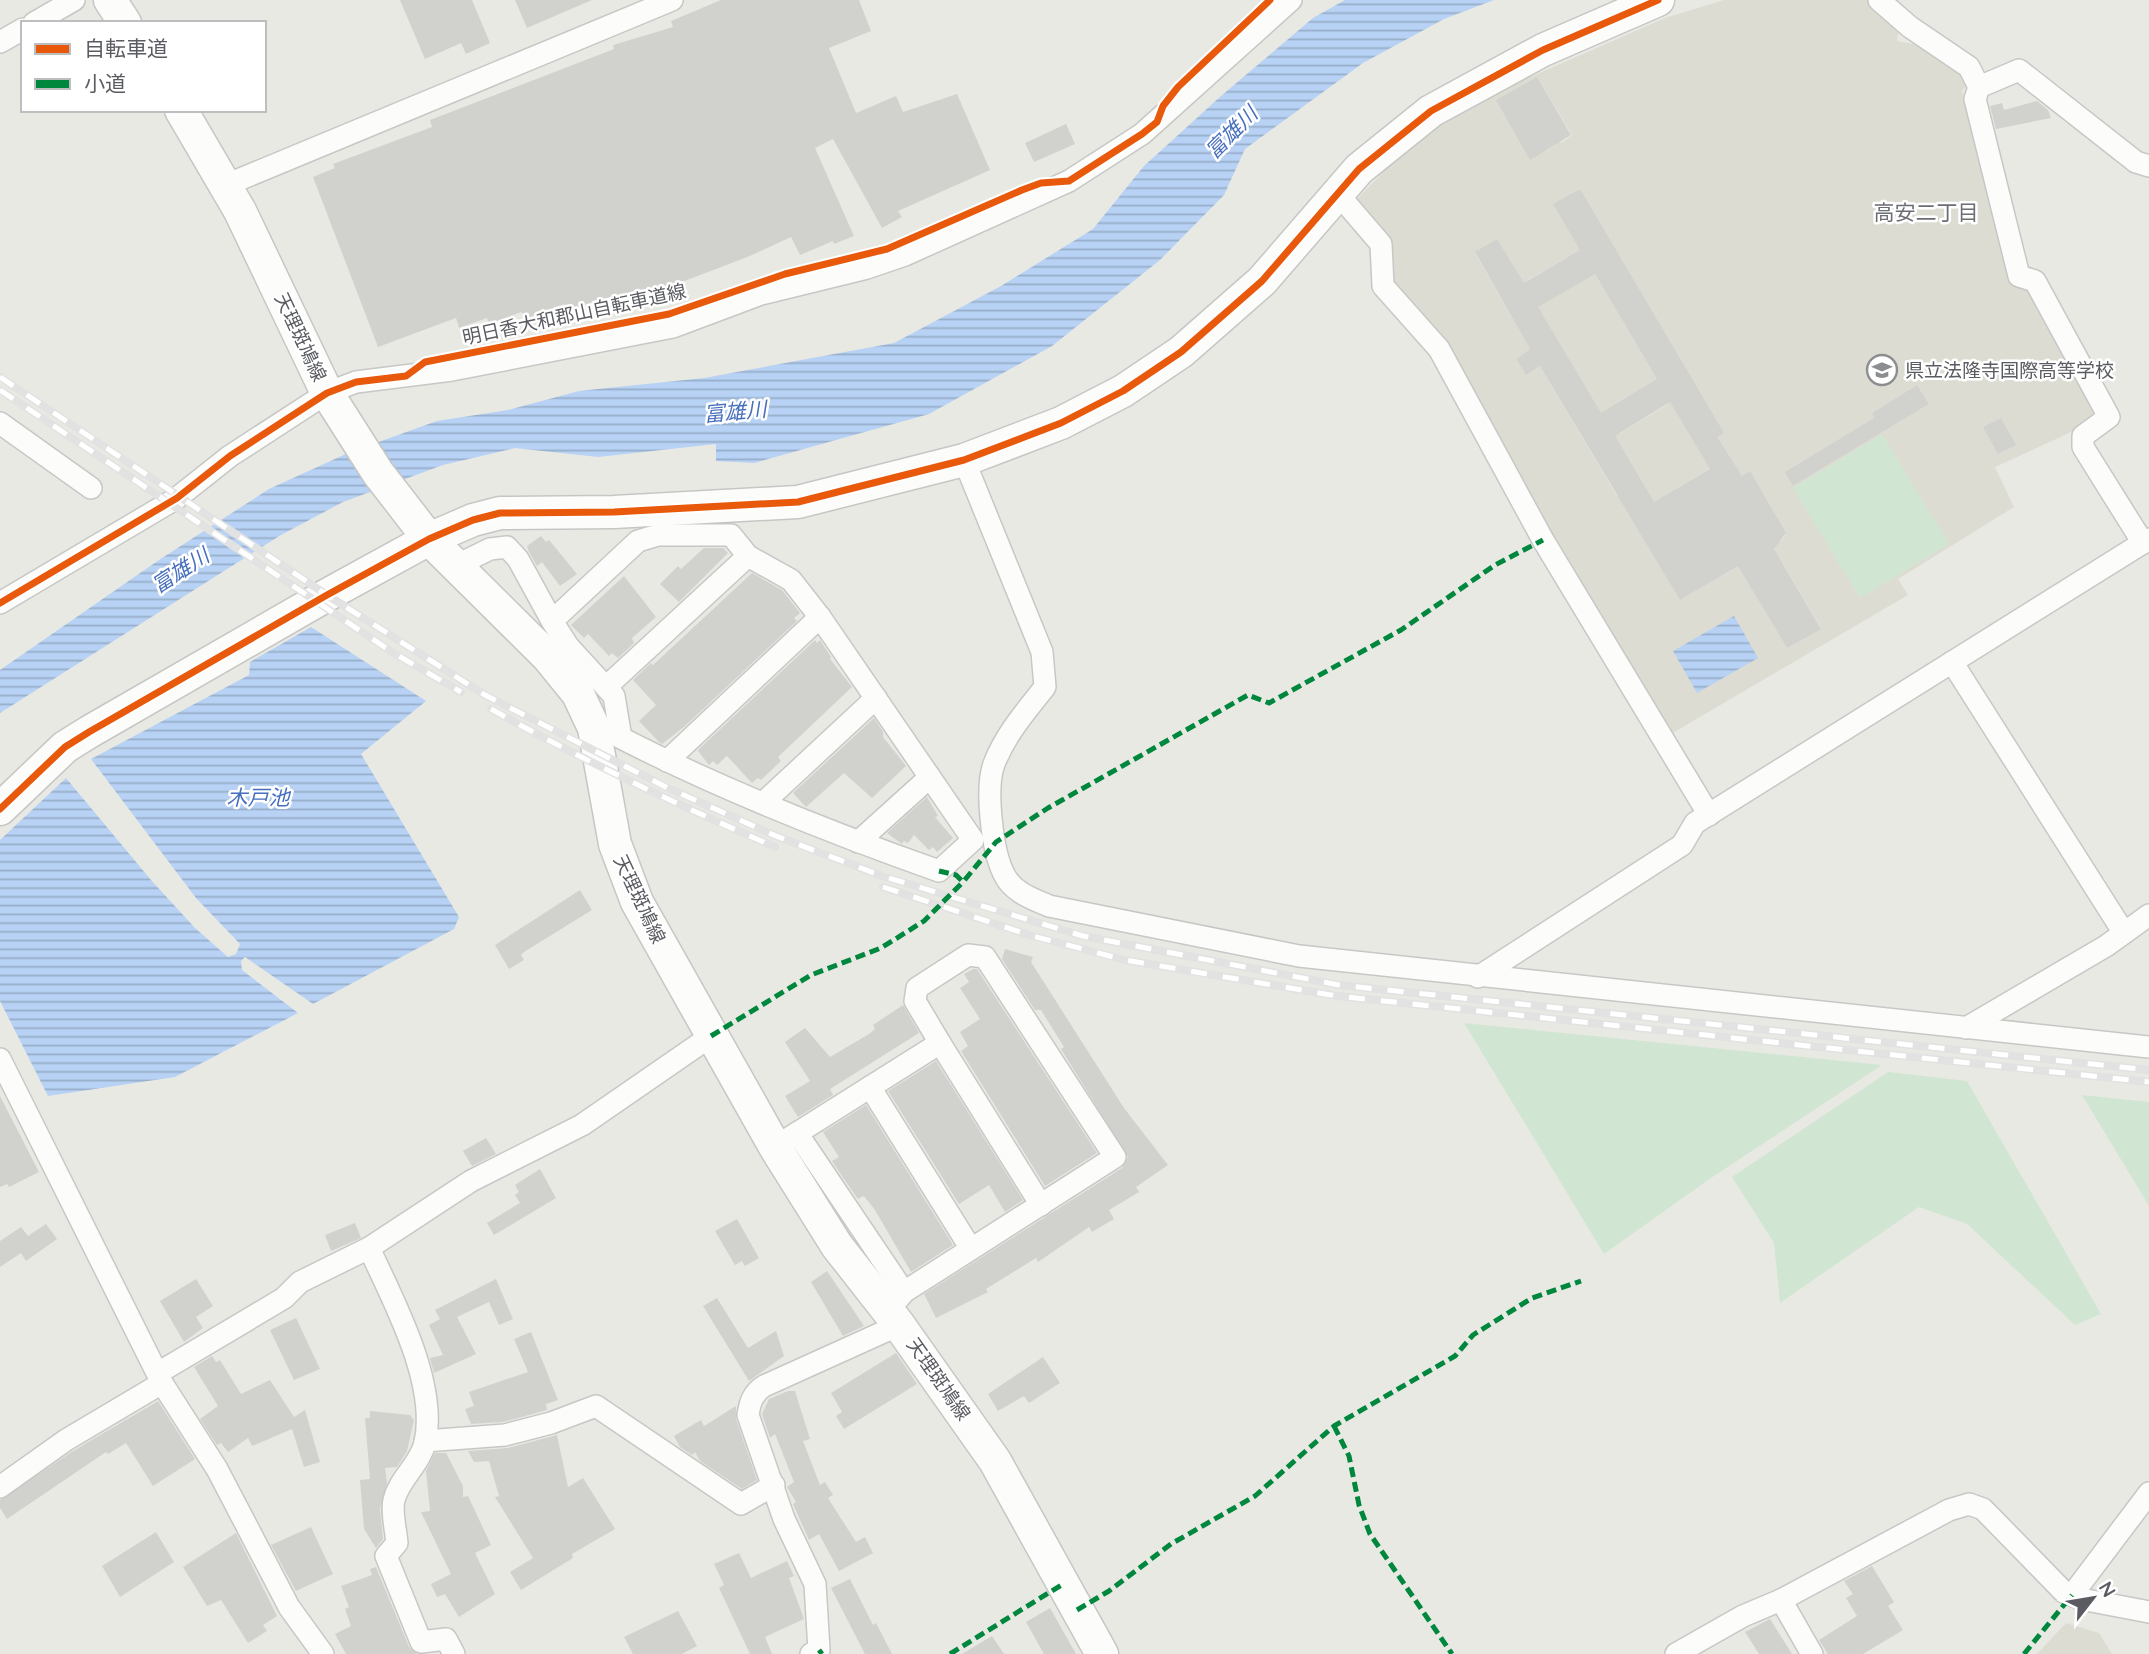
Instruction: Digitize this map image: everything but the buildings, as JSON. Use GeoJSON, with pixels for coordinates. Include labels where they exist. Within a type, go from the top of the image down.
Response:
{"type":"FeatureCollection","features":[{"type":"Feature","properties":{"kind":"street"},"geometry":{"type":"LineString","coordinates":[[37,21],[74,0]]}},
{"type":"Feature","properties":{"kind":"street"},"geometry":{"type":"LineString","coordinates":[[110,0],[124,21]]}},
{"type":"Feature","properties":{"kind":"street"},"geometry":{"type":"LineString","coordinates":[[226,185],[672,0]]}},
{"type":"Feature","properties":{"kind":"street"},"geometry":{"type":"LineString","coordinates":[[0,603],[177,498],[230,456],[356,382],[452,370],[635,337],[673,327],[773,291],[867,268],[905,255],[1069,181],[1108,158],[1157,122],[1291,0]]}},
{"type":"Feature","properties":{"kind":"street"},"geometry":{"type":"LineString","coordinates":[[0,809],[55,756],[81,737],[421,530],[500,513],[614,512],[797,502],[964,460],[1061,423],[1123,391],[1181,352],[1262,281],[1359,169],[1392,139],[1452,98],[1543,50],[1658,0]]}},
{"type":"Feature","properties":{"kind":"street"},"geometry":{"type":"LineString","coordinates":[[1478,977],[1682,845],[1695,823],[2146,541],[2083,447],[2083,436],[2109,417],[2035,281],[2019,276],[1975,99],[1979,87],[1969,67],[1910,27],[1880,0]]}},
{"type":"Feature","properties":{"kind":"street"},"geometry":{"type":"LineString","coordinates":[[0,42],[21,30]]}},
{"type":"Feature","properties":{"kind":"street"},"geometry":{"type":"LineString","coordinates":[[1979,87],[2019,70],[2136,162],[2149,166]]}},
{"type":"Feature","properties":{"kind":"street","name":"天理斑鳩線"},"geometry":{"type":"LineString","coordinates":[[182,112],[226,185],[330,398],[421,530],[556,665],[589,713],[599,747],[615,844],[626,877],[711,1036],[786,1140],[837,1246],[897,1309],[995,1461],[1102,1654]]}},
{"type":"Feature","properties":{"kind":"street"},"geometry":{"type":"LineString","coordinates":[[1338,194],[1381,244],[1383,286],[1439,349],[1543,540],[1709,815]]}},
{"type":"Feature","properties":{"kind":"street"},"geometry":{"type":"LineString","coordinates":[[0,423],[91,488]]}},
{"type":"Feature","properties":{"kind":"street"},"geometry":{"type":"LineString","coordinates":[[964,460],[1042,652],[1045,687],[1014,726],[993,765],[990,805],[997,850],[1005,876],[1018,892],[1049,906],[1272,951],[1478,977],[2149,1047]]}},
{"type":"Feature","properties":{"kind":"street"},"geometry":{"type":"LineString","coordinates":[[455,566],[490,549],[507,547],[518,559],[552,621],[568,646],[614,695],[621,737],[667,761],[858,842],[939,871],[973,840],[820,617],[791,580],[748,556],[731,535],[658,535],[638,541],[552,621]]}},
{"type":"Feature","properties":{"kind":"street"},"geometry":{"type":"LineString","coordinates":[[606,687],[748,556]]}},
{"type":"Feature","properties":{"kind":"street"},"geometry":{"type":"LineString","coordinates":[[667,761],[820,617]]}},
{"type":"Feature","properties":{"kind":"street"},"geometry":{"type":"LineString","coordinates":[[1952,662],[2124,933]]}},
{"type":"Feature","properties":{"kind":"street"},"geometry":{"type":"LineString","coordinates":[[764,802],[876,698]]}},
{"type":"Feature","properties":{"kind":"street"},"geometry":{"type":"LineString","coordinates":[[858,842],[930,777]]}},
{"type":"Feature","properties":{"kind":"street"},"geometry":{"type":"LineString","coordinates":[[1965,1028],[1990,1017],[2149,915]]}},
{"type":"Feature","properties":{"kind":"street"},"geometry":{"type":"LineString","coordinates":[[811,1654],[819,1650],[815,1584],[784,1519],[748,1415],[755,1391],[897,1309],[971,1249],[1041,1205],[1115,1157],[985,957],[968,956],[917,988],[915,1001],[1041,1205]]}},
{"type":"Feature","properties":{"kind":"street"},"geometry":{"type":"LineString","coordinates":[[0,1488],[66,1440],[284,1298],[300,1282],[369,1248],[471,1181],[535,1152],[582,1125],[711,1036]]}},
{"type":"Feature","properties":{"kind":"street"},"geometry":{"type":"LineString","coordinates":[[786,1140],[940,1043]]}},
{"type":"Feature","properties":{"kind":"street"},"geometry":{"type":"LineString","coordinates":[[0,1059],[160,1378],[217,1469],[289,1607],[323,1654]]}},
{"type":"Feature","properties":{"kind":"street"},"geometry":{"type":"LineString","coordinates":[[870,1087],[971,1249]]}},
{"type":"Feature","properties":{"kind":"street"},"geometry":{"type":"LineString","coordinates":[[369,1248],[404,1324],[426,1401],[425,1441],[420,1457],[394,1500],[397,1543],[386,1556],[421,1642],[446,1639],[454,1654]]}},
{"type":"Feature","properties":{"kind":"street"},"geometry":{"type":"LineString","coordinates":[[425,1441],[505,1435],[551,1423],[596,1406],[741,1504],[774,1485]]}},
{"type":"Feature","properties":{"kind":"street"},"geometry":{"type":"LineString","coordinates":[[2072,1595],[2149,1493]]}},
{"type":"Feature","properties":{"kind":"street"},"geometry":{"type":"LineString","coordinates":[[1676,1654],[1743,1616],[1781,1600],[1949,1510],[1969,1504],[1983,1509],[2040,1570],[2072,1595],[2149,1612]]}},
{"type":"Feature","properties":{"kind":"street"},"geometry":{"type":"LineString","coordinates":[[1781,1600],[1812,1654]]}},
{"type":"Feature","properties":{"kind":"shaded area","name":"県立法隆寺国際高等学校"},"geometry":{"type":"Polygon","coordinates":[[[1724,0],[1869,0],[1899,28],[1897,41],[1918,45],[1971,79],[1962,91],[2013,282],[2034,293],[2102,418],[1995,467],[2014,507],[1898,579],[1908,595],[1671,734],[1390,283],[1355,201],[1397,158],[1445,119],[1480,99],[1665,18],[1724,0]],[[1537,77],[1525,84],[1561,143],[1572,135],[1537,77]],[[1522,86],[1511,93],[1546,151],[1556,144],[1522,86]],[[1580,189],[1554,205],[1698,448],[1580,189]],[[1497,239],[1475,253],[1530,349],[1516,359],[1526,375],[1540,366],[1617,496],[1641,481],[1497,239]],[[1579,251],[1528,280],[1541,304],[1579,251]],[[1654,381],[1605,412],[1619,434],[1668,404],[1654,381]],[[1917,385],[1872,413],[1874,418],[1786,472],[1793,486],[1929,404],[1917,385]],[[2001,418],[1984,427],[1998,454],[2015,445],[2001,418]],[[1729,457],[1632,516],[1680,600],[1781,541],[1786,534],[1750,471],[1742,476],[1729,457]],[[1783,564],[1749,584],[1787,648],[1821,628],[1783,564]]]}},
{"type":"Feature","properties":{"kind":"shaded area"},"geometry":{"type":"Polygon","coordinates":[[[2066,1623],[2099,1633],[2112,1654],[2037,1654],[2066,1623]]]}},
{"type":"Feature","properties":{"kind":"green space"},"geometry":{"type":"Polygon","coordinates":[[[1882,434],[1949,544],[1860,598],[1793,488],[1882,434]]]}},
{"type":"Feature","properties":{"kind":"green space"},"geometry":{"type":"Polygon","coordinates":[[[1464,1023],[1882,1065],[1708,1180],[1604,1254],[1464,1023]]]}},
{"type":"Feature","properties":{"kind":"green space"},"geometry":{"type":"Polygon","coordinates":[[[1888,1072],[1967,1081],[2101,1314],[2075,1325],[1967,1224],[1919,1207],[1780,1303],[1774,1243],[1732,1177],[1888,1072]]]}},
{"type":"Feature","properties":{"kind":"green space"},"geometry":{"type":"Polygon","coordinates":[[[2082,1095],[2149,1102],[2149,1206],[2082,1095]]]}},
{"type":"Feature","properties":{"kind":"water","name":"富雄川"},"geometry":{"type":"Polygon","coordinates":[[[1345,0],[1494,0],[1444,19],[1363,63],[1245,149],[1224,195],[1160,260],[1052,346],[929,414],[754,463],[716,461],[716,444],[598,457],[515,448],[443,465],[343,502],[281,535],[0,713],[0,670],[159,560],[269,489],[348,453],[437,421],[508,410],[579,391],[704,378],[894,343],[1001,286],[1093,229],[1144,166],[1221,96],[1313,18],[1345,0]]]}},
{"type":"Feature","properties":{"kind":"water"},"geometry":{"type":"Polygon","coordinates":[[[1734,616],[1758,658],[1697,693],[1673,651],[1734,616]]]}},
{"type":"Feature","properties":{"kind":"water","name":"木戸池"},"geometry":{"type":"Polygon","coordinates":[[[311,627],[426,701],[361,754],[459,917],[454,929],[313,1004],[245,957],[241,961],[242,970],[298,1013],[175,1077],[48,1096],[0,1001],[0,840],[66,778],[195,928],[228,957],[236,954],[240,944],[196,898],[91,759],[249,675],[250,662],[311,627]]]}},
{"type":"Feature","properties":{"kind":"railway"},"geometry":{"type":"LineString","coordinates":[[0,377],[327,595],[485,695],[670,789],[776,836],[882,876],[1083,936],[1339,985],[2149,1070]]}},
{"type":"Feature","properties":{"kind":"railway"},"geometry":{"type":"LineString","coordinates":[[0,390],[392,652],[461,692]]}},
{"type":"Feature","properties":{"kind":"railway"},"geometry":{"type":"LineString","coordinates":[[491,709],[632,782],[775,847]]}},
{"type":"Feature","properties":{"kind":"railway"},"geometry":{"type":"LineString","coordinates":[[883,887],[1029,935],[1125,960],[1337,996],[2149,1082]]}},
{"type":"Feature","properties":{"kind":"marked path"},"geometry":{"type":"LineString","coordinates":[[939,871],[956,875],[963,882],[996,842],[1048,808],[1248,695],[1269,703],[1401,630],[1495,565],[1543,540]]}},
{"type":"Feature","properties":{"kind":"marked path"},"geometry":{"type":"LineString","coordinates":[[711,1036],[811,975],[881,948],[924,921],[963,882]]}},
{"type":"Feature","properties":{"kind":"marked path"},"geometry":{"type":"LineString","coordinates":[[1077,1610],[1109,1591],[1171,1544],[1255,1496],[1334,1426],[1455,1356],[1473,1335],[1532,1298],[1581,1281]]}},
{"type":"Feature","properties":{"kind":"marked path"},"geometry":{"type":"LineString","coordinates":[[1334,1426],[1349,1456],[1359,1505],[1370,1534],[1452,1654]]}},
{"type":"Feature","properties":{"kind":"marked path"},"geometry":{"type":"LineString","coordinates":[[950,1654],[1063,1584]]}},
{"type":"Feature","properties":{"kind":"marked path"},"geometry":{"type":"LineString","coordinates":[[2024,1654],[2072,1595]]}},
{"type":"Feature","properties":{"kind":"marked path"},"geometry":{"type":"LineString","coordinates":[[819,1650],[822,1654]]}},
{"type":"Feature","properties":{"kind":"cycle path","name":"明日香大和郡山自転車道線"},"geometry":{"type":"LineString","coordinates":[[0,603],[177,498],[230,456],[327,393],[356,382],[406,376],[425,362],[669,314],[785,274],[887,249],[1022,190],[1041,183],[1069,181],[1157,122],[1163,106],[1178,87],[1270,0]]}},
{"type":"Feature","properties":{"kind":"cycle path"},"geometry":{"type":"LineString","coordinates":[[0,809],[65,747],[89,732],[327,595],[429,539],[473,520],[500,513],[614,512],[798,502],[964,460],[1061,423],[1123,391],[1181,352],[1262,281],[1359,169],[1431,111],[1543,50],[1658,0]]}},
{"type":"Feature","properties":{"kind":"place","name":"県立法隆寺国際高等学校"},"geometry":{"type":"Point","coordinates":[1882,370]}},
{"type":"Feature","properties":{"kind":"district","name":"高安二丁目"},"geometry":{"type":"Point","coordinates":[1926,212]}}]}
